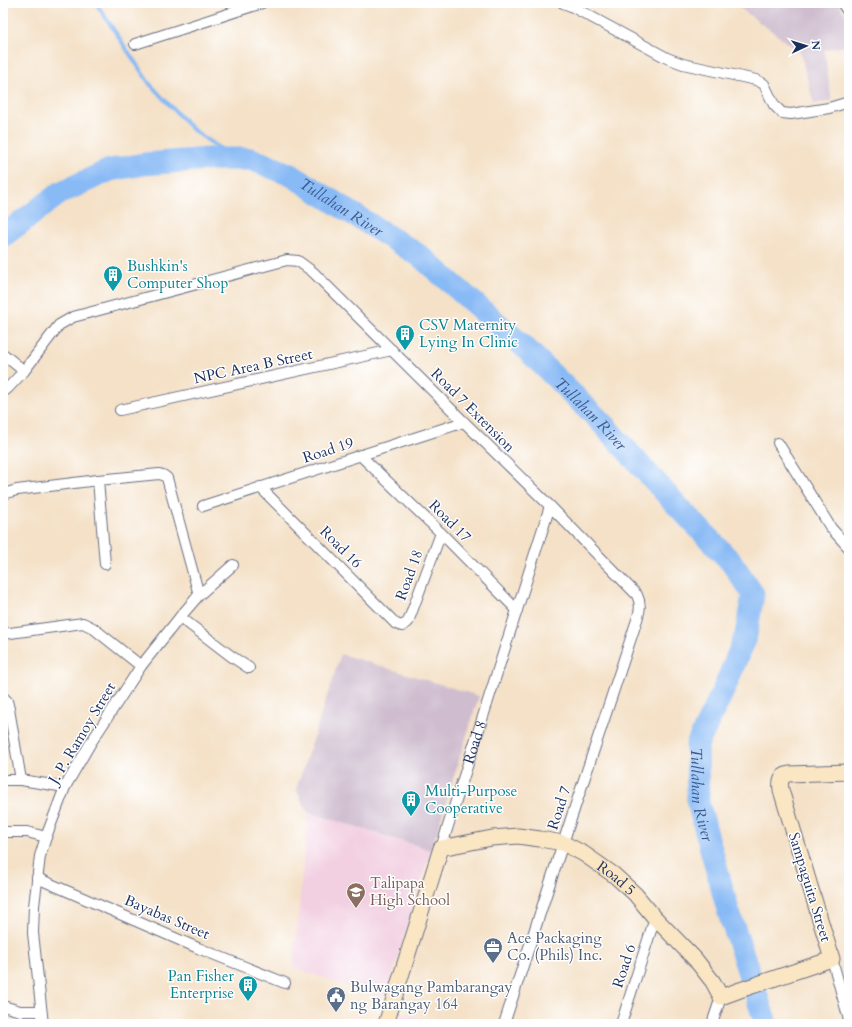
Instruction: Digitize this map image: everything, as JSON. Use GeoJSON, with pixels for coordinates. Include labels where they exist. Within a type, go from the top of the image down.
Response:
{"type":"FeatureCollection","features":[{"type":"Feature","properties":{"kind":"street"},"geometry":{"type":"LineString","coordinates":[[136,44],[262,3]]}},
{"type":"Feature","properties":{"kind":"street"},"geometry":{"type":"LineString","coordinates":[[562,3],[571,6],[667,58],[683,64],[756,80],[764,84],[774,105],[782,113],[791,114],[829,108],[849,102]]}},
{"type":"Feature","properties":{"kind":"street"},"geometry":{"type":"LineString","coordinates":[[842,3],[849,13]]}},
{"type":"Feature","properties":{"kind":"street","name":"Road 7 Extension"},"geometry":{"type":"LineString","coordinates":[[3,392],[24,371],[58,325],[73,318],[287,260],[298,261],[313,272],[550,506],[637,595],[640,601]]}},
{"type":"Feature","properties":{"kind":"street","name":"NPC Area B Street"},"geometry":{"type":"LineString","coordinates":[[120,410],[392,350]]}},
{"type":"Feature","properties":{"kind":"street"},"geometry":{"type":"LineString","coordinates":[[3,354],[24,371]]}},
{"type":"Feature","properties":{"kind":"street","name":"Road 19"},"geometry":{"type":"LineString","coordinates":[[202,506],[464,422]]}},
{"type":"Feature","properties":{"kind":"street"},"geometry":{"type":"LineString","coordinates":[[778,443],[831,528],[849,548]]}},
{"type":"Feature","properties":{"kind":"street","name":"Road 17"},"geometry":{"type":"LineString","coordinates":[[360,455],[441,533],[517,610]]}},
{"type":"Feature","properties":{"kind":"street"},"geometry":{"type":"LineString","coordinates":[[3,494],[17,490],[98,480],[159,474],[163,475],[167,478],[199,595]]}},
{"type":"Feature","properties":{"kind":"street"},"geometry":{"type":"LineString","coordinates":[[98,480],[105,564]]}},
{"type":"Feature","properties":{"kind":"street","name":"Road 16"},"geometry":{"type":"LineString","coordinates":[[260,487],[396,624],[402,626]]}},
{"type":"Feature","properties":{"kind":"street","name":"Road 8"},"geometry":{"type":"LineString","coordinates":[[386,1024],[550,506]]}},
{"type":"Feature","properties":{"kind":"street","name":"Road 18"},"geometry":{"type":"LineString","coordinates":[[402,626],[408,622],[441,533]]}},
{"type":"Feature","properties":{"kind":"street","name":"J. P. Ramoy Street"},"geometry":{"type":"LineString","coordinates":[[43,1024],[34,933],[34,906],[40,856],[65,787],[90,744],[142,666],[199,595],[233,565]]}},
{"type":"Feature","properties":{"kind":"street","name":"Road 7"},"geometry":{"type":"LineString","coordinates":[[504,1024],[634,629],[640,607],[640,601]]}},
{"type":"Feature","properties":{"kind":"street"},"geometry":{"type":"LineString","coordinates":[[180,617],[249,668]]}},
{"type":"Feature","properties":{"kind":"street"},"geometry":{"type":"LineString","coordinates":[[3,634],[83,623],[93,628],[142,666]]}},
{"type":"Feature","properties":{"kind":"street"},"geometry":{"type":"LineString","coordinates":[[3,697],[7,701],[9,708],[21,780]]}},
{"type":"Feature","properties":{"kind":"street","name":"Sampaguita Street"},"geometry":{"type":"LineString","coordinates":[[849,772],[789,774],[785,775],[780,783],[849,1020]]}},
{"type":"Feature","properties":{"kind":"street"},"geometry":{"type":"LineString","coordinates":[[3,780],[21,780],[65,787]]}},
{"type":"Feature","properties":{"kind":"street"},"geometry":{"type":"LineString","coordinates":[[3,832],[27,832],[46,837]]}},
{"type":"Feature","properties":{"kind":"street","name":"Road 5"},"geometry":{"type":"LineString","coordinates":[[441,848],[492,838],[518,836],[563,843],[584,854],[614,875],[635,894],[655,918],[696,959],[713,982],[721,997]]}},
{"type":"Feature","properties":{"kind":"street","name":"Bayabas Street"},"geometry":{"type":"LineString","coordinates":[[37,878],[198,948],[285,983]]}},
{"type":"Feature","properties":{"kind":"street","name":"Road 6"},"geometry":{"type":"LineString","coordinates":[[621,1024],[655,918]]}},
{"type":"Feature","properties":{"kind":"street"},"geometry":{"type":"LineString","coordinates":[[712,1024],[721,997],[832,959]]}},
{"type":"Feature","properties":{"kind":"street"},"geometry":{"type":"LineString","coordinates":[[3,1006],[20,1011],[41,1011]]}},
{"type":"Feature","properties":{"kind":"shaded area"},"geometry":{"type":"Polygon","coordinates":[[[742,3],[838,3],[849,20],[849,45],[824,50],[832,101],[814,104],[800,52],[740,8],[742,3]]]}},
{"type":"Feature","properties":{"kind":"shaded area"},"geometry":{"type":"Polygon","coordinates":[[[341,654],[479,696],[431,850],[308,812],[296,790],[341,654]]]}},
{"type":"Feature","properties":{"kind":"shaded area","name":"Talipapa High School"},"geometry":{"type":"Polygon","coordinates":[[[308,812],[431,850],[385,998],[293,968],[308,812]]]}},
{"type":"Feature","properties":{"kind":"shaded area"},"geometry":{"type":"Polygon","coordinates":[[[401,1012],[440,1024],[398,1024],[401,1012]]]}},
{"type":"Feature","properties":{"kind":"waterway"},"geometry":{"type":"LineString","coordinates":[[96,3],[149,83],[192,129],[235,159]]}},
{"type":"Feature","properties":{"kind":"waterway","name":"Tullahan River"},"geometry":{"type":"LineString","coordinates":[[3,236],[60,193],[110,170],[144,164],[209,159],[251,159],[291,175],[420,256],[522,345],[600,421],[732,563],[753,594],[746,635],[724,689],[697,745],[698,802],[728,910],[766,1024]]}},
{"type":"Feature","properties":{"kind":"place","name":"Bushkin's Computer Shop"},"geometry":{"type":"Point","coordinates":[113,292]}},
{"type":"Feature","properties":{"kind":"place","name":"CSV Maternity Lying In Clinic"},"geometry":{"type":"Point","coordinates":[405,351]}},
{"type":"Feature","properties":{"kind":"place","name":"Multi-Purpose Cooperative"},"geometry":{"type":"Point","coordinates":[411,817]}},
{"type":"Feature","properties":{"kind":"place","name":"Talipapa High School"},"geometry":{"type":"Point","coordinates":[356,909]}},
{"type":"Feature","properties":{"kind":"place","name":"Ace Packaging Co. (Phils) Inc."},"geometry":{"type":"Point","coordinates":[493,964]}},
{"type":"Feature","properties":{"kind":"place","name":"Pan Fisher Enterprise"},"geometry":{"type":"Point","coordinates":[248,1002]}},
{"type":"Feature","properties":{"kind":"place","name":"Bulwagang Pambarangay ng Barangay 164"},"geometry":{"type":"Point","coordinates":[336,1013]}}]}
